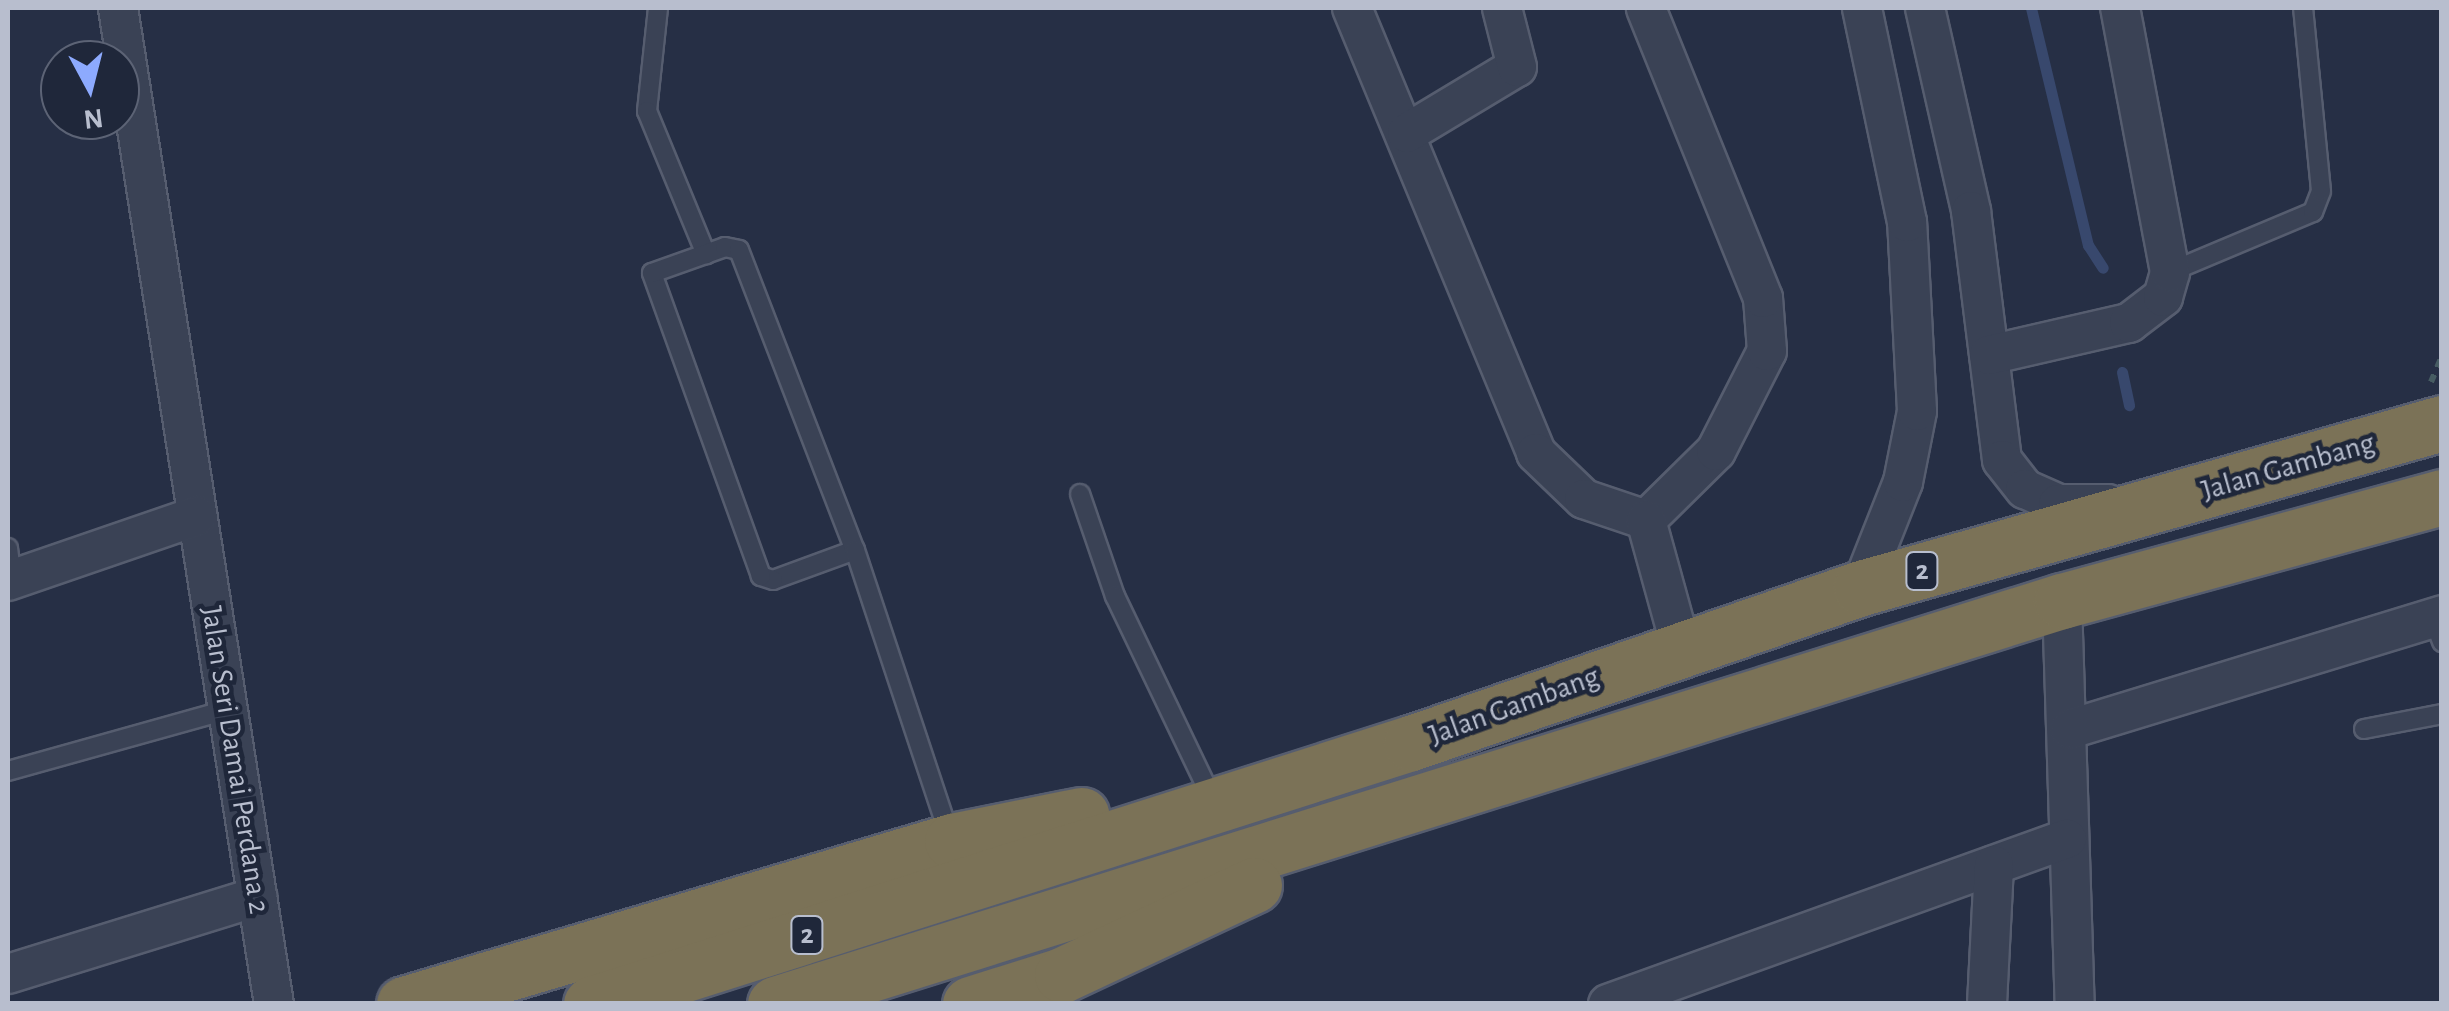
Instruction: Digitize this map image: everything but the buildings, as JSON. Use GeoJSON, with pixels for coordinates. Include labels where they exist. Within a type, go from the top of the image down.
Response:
{"type":"FeatureCollection","features":[{"type":"Feature","properties":{"kind":"highway","name":"Jalan Gambang"},"geometry":{"type":"LineString","coordinates":[[591,1004],[1411,743],[1680,647],[1861,588],[2442,423]]}},
{"type":"Feature","properties":{"kind":"highway","name":"2"},"geometry":{"type":"LineString","coordinates":[[775,1004],[1042,919],[1420,807],[2062,601],[2442,497]]}},
{"type":"Feature","properties":{"kind":"highway"},"geometry":{"type":"LineString","coordinates":[[404,1004],[952,841],[1411,743]]}},
{"type":"Feature","properties":{"kind":"highway"},"geometry":{"type":"LineString","coordinates":[[970,1004],[1062,975],[1420,807]]}},
{"type":"Feature","properties":{"kind":"street","name":"Jalan Seri Damai Perdana 2"},"geometry":{"type":"LineString","coordinates":[[118,8],[274,1004]]}},
{"type":"Feature","properties":{"kind":"street"},"geometry":{"type":"LineString","coordinates":[[1352,8],[1408,133],[1536,453],[1584,498],[1646,520]]}},
{"type":"Feature","properties":{"kind":"street"},"geometry":{"type":"LineString","coordinates":[[1408,133],[1517,66],[1502,8]]}},
{"type":"Feature","properties":{"kind":"street"},"geometry":{"type":"LineString","coordinates":[[1646,8],[1763,298],[1767,351],[1716,450],[1646,520]]}},
{"type":"Feature","properties":{"kind":"street"},"geometry":{"type":"LineString","coordinates":[[1861,588],[1903,482],[1917,411],[1907,222],[1862,8]]}},
{"type":"Feature","properties":{"kind":"street"},"geometry":{"type":"LineString","coordinates":[[1926,8],[1971,211],[2002,460],[2026,489],[2058,504],[2158,505]]}},
{"type":"Feature","properties":{"kind":"street"},"geometry":{"type":"LineString","coordinates":[[1989,355],[2148,316],[2170,272],[2120,8]]}},
{"type":"Feature","properties":{"kind":"street"},"geometry":{"type":"LineString","coordinates":[[9,569],[197,516]]}},
{"type":"Feature","properties":{"kind":"street"},"geometry":{"type":"LineString","coordinates":[[1646,520],[1680,647]]}},
{"type":"Feature","properties":{"kind":"street"},"geometry":{"type":"LineString","coordinates":[[2062,601],[2070,729],[2066,839],[2075,1004]]}},
{"type":"Feature","properties":{"kind":"street"},"geometry":{"type":"LineString","coordinates":[[2070,729],[2439,625]]}},
{"type":"Feature","properties":{"kind":"street"},"geometry":{"type":"LineString","coordinates":[[1608,1004],[2066,839]]}},
{"type":"Feature","properties":{"kind":"street"},"geometry":{"type":"LineString","coordinates":[[1986,1004],[1994,865]]}},
{"type":"Feature","properties":{"kind":"street"},"geometry":{"type":"LineString","coordinates":[[8,974],[257,897]]}},
{"type":"Feature","properties":{"kind":"lane"},"geometry":{"type":"LineString","coordinates":[[658,8],[647,111],[706,254]]}},
{"type":"Feature","properties":{"kind":"lane"},"geometry":{"type":"LineString","coordinates":[[2170,272],[2313,212],[2321,191],[2303,8]]}},
{"type":"Feature","properties":{"kind":"lane"},"geometry":{"type":"LineString","coordinates":[[855,550],[773,580],[761,576],[652,273],[706,254],[739,250],[855,550],[952,841]]}},
{"type":"Feature","properties":{"kind":"lane"},"geometry":{"type":"LineString","coordinates":[[1080,494],[1114,596],[1206,788]]}},
{"type":"Feature","properties":{"kind":"lane"},"geometry":{"type":"LineString","coordinates":[[8,771],[228,710]]}},
{"type":"Feature","properties":{"kind":"lane"},"geometry":{"type":"LineString","coordinates":[[2364,730],[2442,714]]}},
{"type":"Feature","properties":{"kind":"waterway"},"geometry":{"type":"LineString","coordinates":[[2031,8],[2088,245],[2103,268]]}},
{"type":"Feature","properties":{"kind":"waterway"},"geometry":{"type":"LineString","coordinates":[[2122,372],[2129,405]]}}]}
